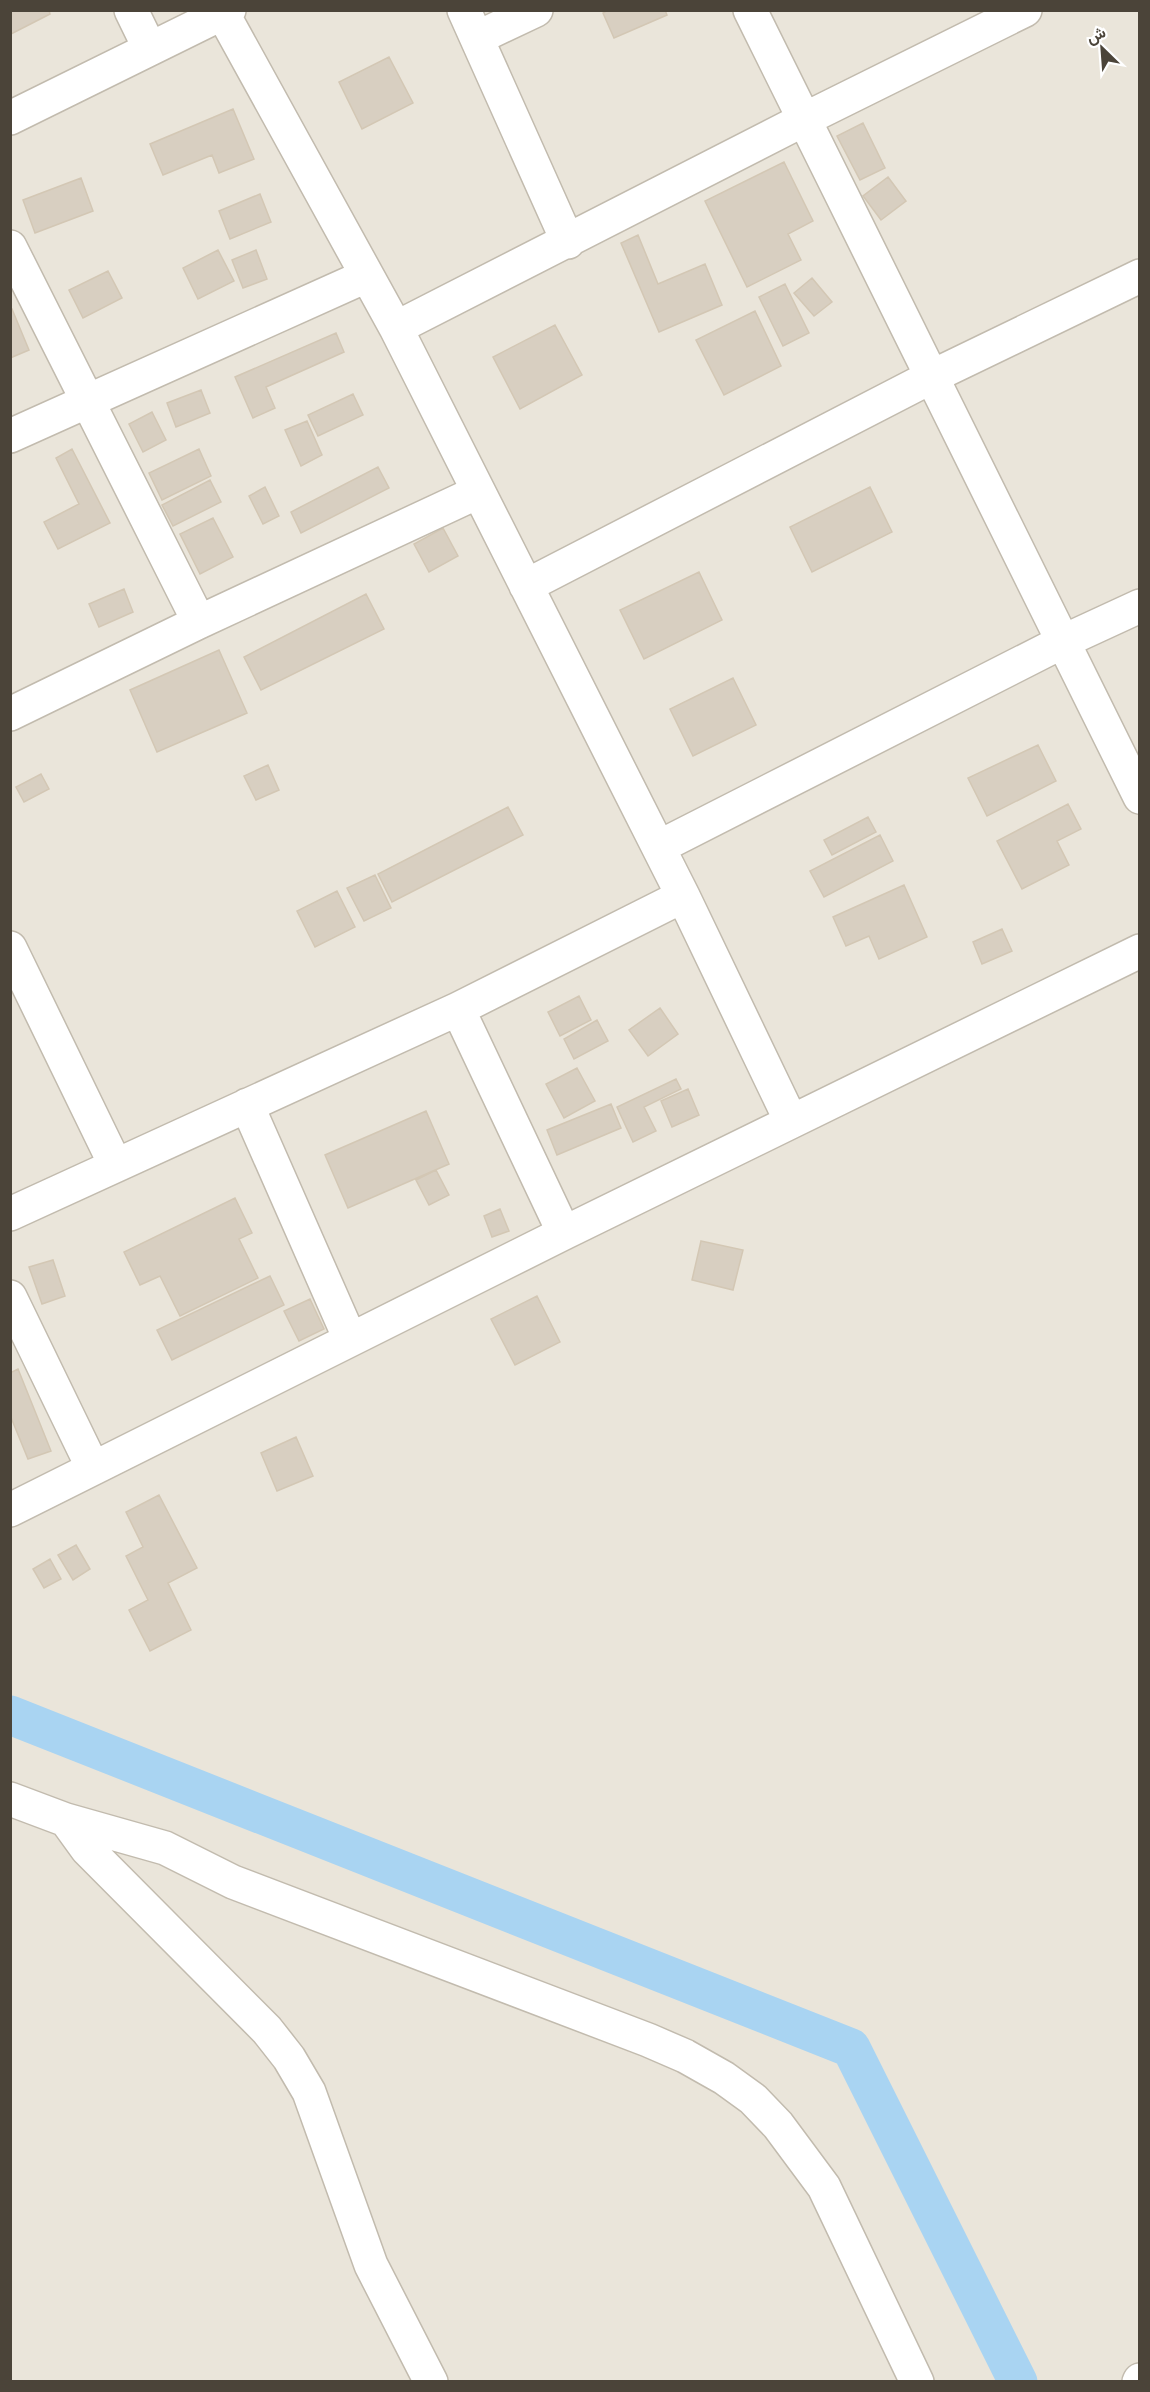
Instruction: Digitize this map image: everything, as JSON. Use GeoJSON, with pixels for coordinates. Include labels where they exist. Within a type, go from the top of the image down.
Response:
{"type":"FeatureCollection","features":[{"type":"Feature","properties":{"kind":"street"},"geometry":{"type":"LineString","coordinates":[[131,10],[150,49]]}},
{"type":"Feature","properties":{"kind":"street"},"geometry":{"type":"LineString","coordinates":[[536,10],[471,24],[568,242]]}},
{"type":"Feature","properties":{"kind":"street"},"geometry":{"type":"LineString","coordinates":[[750,10],[1140,797]]}},
{"type":"Feature","properties":{"kind":"street"},"geometry":{"type":"LineString","coordinates":[[396,328],[803,120],[1025,10]]}},
{"type":"Feature","properties":{"kind":"street"},"geometry":{"type":"LineString","coordinates":[[10,118],[226,12],[396,328],[683,896],[791,1121]]}},
{"type":"Feature","properties":{"kind":"street"},"geometry":{"type":"LineString","coordinates":[[10,247],[199,622]]}},
{"type":"Feature","properties":{"kind":"street"},"geometry":{"type":"LineString","coordinates":[[10,436],[366,276]]}},
{"type":"Feature","properties":{"kind":"street"},"geometry":{"type":"LineString","coordinates":[[526,586],[931,377],[1140,276]]}},
{"type":"Feature","properties":{"kind":"street"},"geometry":{"type":"LineString","coordinates":[[10,714],[199,622],[477,492]]}},
{"type":"Feature","properties":{"kind":"street"},"geometry":{"type":"LineString","coordinates":[[658,847],[1062,642],[1140,606]]}},
{"type":"Feature","properties":{"kind":"street"},"geometry":{"type":"LineString","coordinates":[[10,1214],[458,1009],[683,896]]}},
{"type":"Feature","properties":{"kind":"street"},"geometry":{"type":"LineString","coordinates":[[10,948],[116,1164]]}},
{"type":"Feature","properties":{"kind":"street"},"geometry":{"type":"LineString","coordinates":[[10,1510],[564,1233],[1140,951]]}},
{"type":"Feature","properties":{"kind":"street"},"geometry":{"type":"LineString","coordinates":[[458,1009],[564,1233]]}},
{"type":"Feature","properties":{"kind":"street"},"geometry":{"type":"LineString","coordinates":[[247,1105],[350,1340]]}},
{"type":"Feature","properties":{"kind":"street"},"geometry":{"type":"LineString","coordinates":[[10,1297],[93,1468]]}},
{"type":"Feature","properties":{"kind":"street"},"geometry":{"type":"LineString","coordinates":[[10,1799],[66,1821],[165,1848],[233,1882],[648,2040],[685,2056],[724,2078],[753,2099],[778,2125],[824,2187],[917,2382]]}},
{"type":"Feature","properties":{"kind":"street"},"geometry":{"type":"LineString","coordinates":[[66,1821],[94,1856],[267,2030],[289,2058],[309,2092],[371,2265],[430,2382]]}},
{"type":"Feature","properties":{"kind":"shaded area"},"geometry":{"type":"Polygon","coordinates":[[[11,11],[1139,11],[1139,2381],[11,2381],[11,11]]]}},
{"type":"Feature","properties":{"kind":"building"},"geometry":{"type":"Polygon","coordinates":[[[10,10],[49,10],[50,14],[11,34],[10,10]]]}},
{"type":"Feature","properties":{"kind":"building"},"geometry":{"type":"Polygon","coordinates":[[[608,10],[665,10],[667,15],[614,38],[603,13],[608,10]]]}},
{"type":"Feature","properties":{"kind":"building"},"geometry":{"type":"Polygon","coordinates":[[[389,57],[413,103],[362,129],[339,82],[389,57]]]}},
{"type":"Feature","properties":{"kind":"building"},"geometry":{"type":"Polygon","coordinates":[[[233,109],[254,159],[219,173],[212,155],[163,175],[150,144],[233,109]]]}},
{"type":"Feature","properties":{"kind":"building"},"geometry":{"type":"Polygon","coordinates":[[[863,123],[885,168],[860,180],[837,136],[863,123]]]}},
{"type":"Feature","properties":{"kind":"building"},"geometry":{"type":"Polygon","coordinates":[[[784,162],[813,221],[788,234],[801,260],[747,287],[705,201],[784,162]]]}},
{"type":"Feature","properties":{"kind":"building"},"geometry":{"type":"Polygon","coordinates":[[[888,177],[906,201],[881,220],[863,196],[888,177]]]}},
{"type":"Feature","properties":{"kind":"building"},"geometry":{"type":"Polygon","coordinates":[[[81,178],[93,211],[35,233],[23,200],[81,178]]]}},
{"type":"Feature","properties":{"kind":"building"},"geometry":{"type":"Polygon","coordinates":[[[260,194],[271,222],[230,239],[219,211],[260,194]]]}},
{"type":"Feature","properties":{"kind":"building"},"geometry":{"type":"Polygon","coordinates":[[[638,235],[658,284],[705,264],[722,305],[659,332],[621,243],[638,235]]]}},
{"type":"Feature","properties":{"kind":"building"},"geometry":{"type":"Polygon","coordinates":[[[218,250],[234,281],[198,299],[183,268],[218,250]]]}},
{"type":"Feature","properties":{"kind":"building"},"geometry":{"type":"Polygon","coordinates":[[[256,250],[267,279],[243,288],[232,260],[256,250]]]}},
{"type":"Feature","properties":{"kind":"building"},"geometry":{"type":"Polygon","coordinates":[[[108,271],[122,298],[83,318],[69,290],[108,271]]]}},
{"type":"Feature","properties":{"kind":"building"},"geometry":{"type":"Polygon","coordinates":[[[812,278],[832,302],[814,316],[794,293],[812,278]]]}},
{"type":"Feature","properties":{"kind":"building"},"geometry":{"type":"Polygon","coordinates":[[[785,284],[809,333],[783,346],[759,297],[785,284]]]}},
{"type":"Feature","properties":{"kind":"building"},"geometry":{"type":"Polygon","coordinates":[[[12,309],[29,350],[10,358],[10,310],[12,309]]]}},
{"type":"Feature","properties":{"kind":"building"},"geometry":{"type":"Polygon","coordinates":[[[755,311],[781,366],[724,395],[696,340],[755,311]]]}},
{"type":"Feature","properties":{"kind":"building"},"geometry":{"type":"Polygon","coordinates":[[[555,325],[582,375],[520,409],[493,357],[555,325]]]}},
{"type":"Feature","properties":{"kind":"building"},"geometry":{"type":"Polygon","coordinates":[[[336,333],[344,352],[266,387],[275,408],[253,418],[235,377],[336,333]]]}},
{"type":"Feature","properties":{"kind":"building"},"geometry":{"type":"Polygon","coordinates":[[[201,390],[210,413],[176,427],[167,403],[201,390]]]}},
{"type":"Feature","properties":{"kind":"building"},"geometry":{"type":"Polygon","coordinates":[[[353,394],[363,415],[318,436],[308,415],[353,394]]]}},
{"type":"Feature","properties":{"kind":"building"},"geometry":{"type":"Polygon","coordinates":[[[152,412],[166,440],[143,452],[129,424],[152,412]]]}},
{"type":"Feature","properties":{"kind":"building"},"geometry":{"type":"Polygon","coordinates":[[[307,421],[322,455],[301,466],[285,430],[307,421]]]}},
{"type":"Feature","properties":{"kind":"building"},"geometry":{"type":"Polygon","coordinates":[[[72,449],[110,523],[58,549],[44,522],[79,504],[56,458],[72,449]]]}},
{"type":"Feature","properties":{"kind":"building"},"geometry":{"type":"Polygon","coordinates":[[[199,449],[211,476],[162,500],[149,473],[199,449]]]}},
{"type":"Feature","properties":{"kind":"building"},"geometry":{"type":"Polygon","coordinates":[[[378,467],[389,488],[301,533],[291,512],[378,467]]]}},
{"type":"Feature","properties":{"kind":"building"},"geometry":{"type":"Polygon","coordinates":[[[210,480],[221,502],[173,526],[162,505],[210,480]]]}},
{"type":"Feature","properties":{"kind":"building"},"geometry":{"type":"Polygon","coordinates":[[[265,487],[279,516],[263,524],[249,496],[265,487]]]}},
{"type":"Feature","properties":{"kind":"building"},"geometry":{"type":"Polygon","coordinates":[[[870,487],[892,532],[812,572],[790,527],[870,487]]]}},
{"type":"Feature","properties":{"kind":"building"},"geometry":{"type":"Polygon","coordinates":[[[213,518],[233,557],[200,574],[180,534],[213,518]]]}},
{"type":"Feature","properties":{"kind":"building"},"geometry":{"type":"Polygon","coordinates":[[[443,528],[458,556],[429,572],[414,544],[443,528]]]}},
{"type":"Feature","properties":{"kind":"building"},"geometry":{"type":"Polygon","coordinates":[[[699,572],[722,620],[644,659],[620,610],[699,572]]]}},
{"type":"Feature","properties":{"kind":"building"},"geometry":{"type":"Polygon","coordinates":[[[124,589],[133,612],[99,627],[89,604],[124,589]]]}},
{"type":"Feature","properties":{"kind":"building"},"geometry":{"type":"Polygon","coordinates":[[[366,594],[384,629],[261,690],[244,657],[366,594]]]}},
{"type":"Feature","properties":{"kind":"building"},"geometry":{"type":"Polygon","coordinates":[[[219,650],[247,713],[157,752],[130,690],[219,650]]]}},
{"type":"Feature","properties":{"kind":"building"},"geometry":{"type":"Polygon","coordinates":[[[733,678],[756,725],[693,756],[670,709],[733,678]]]}},
{"type":"Feature","properties":{"kind":"building"},"geometry":{"type":"Polygon","coordinates":[[[1038,745],[1056,781],[987,816],[968,778],[1038,745]]]}},
{"type":"Feature","properties":{"kind":"building"},"geometry":{"type":"Polygon","coordinates":[[[268,765],[279,790],[256,800],[244,776],[268,765]]]}},
{"type":"Feature","properties":{"kind":"building"},"geometry":{"type":"Polygon","coordinates":[[[41,774],[49,789],[24,802],[16,787],[41,774]]]}},
{"type":"Feature","properties":{"kind":"building"},"geometry":{"type":"Polygon","coordinates":[[[1068,804],[1081,829],[1057,841],[1069,865],[1022,889],[997,841],[1068,804]]]}},
{"type":"Feature","properties":{"kind":"building"},"geometry":{"type":"Polygon","coordinates":[[[508,807],[523,835],[392,902],[378,874],[508,807]]]}},
{"type":"Feature","properties":{"kind":"building"},"geometry":{"type":"Polygon","coordinates":[[[868,817],[876,832],[832,855],[824,840],[868,817]]]}},
{"type":"Feature","properties":{"kind":"building"},"geometry":{"type":"Polygon","coordinates":[[[880,835],[893,861],[824,897],[810,871],[880,835]]]}},
{"type":"Feature","properties":{"kind":"building"},"geometry":{"type":"Polygon","coordinates":[[[375,875],[391,908],[364,921],[347,888],[375,875]]]}},
{"type":"Feature","properties":{"kind":"building"},"geometry":{"type":"Polygon","coordinates":[[[904,885],[927,937],[879,959],[869,936],[846,946],[833,917],[904,885]]]}},
{"type":"Feature","properties":{"kind":"building"},"geometry":{"type":"Polygon","coordinates":[[[337,891],[355,927],[315,947],[297,911],[337,891]]]}},
{"type":"Feature","properties":{"kind":"building"},"geometry":{"type":"Polygon","coordinates":[[[1002,929],[1012,951],[982,964],[973,942],[1002,929]]]}},
{"type":"Feature","properties":{"kind":"building"},"geometry":{"type":"Polygon","coordinates":[[[579,996],[591,1020],[560,1036],[548,1012],[579,996]]]}},
{"type":"Feature","properties":{"kind":"building"},"geometry":{"type":"Polygon","coordinates":[[[660,1008],[678,1034],[648,1056],[629,1030],[660,1008]]]}},
{"type":"Feature","properties":{"kind":"building"},"geometry":{"type":"Polygon","coordinates":[[[597,1020],[608,1041],[574,1059],[564,1039],[597,1020]]]}},
{"type":"Feature","properties":{"kind":"building"},"geometry":{"type":"Polygon","coordinates":[[[577,1068],[595,1101],[564,1118],[546,1084],[577,1068]]]}},
{"type":"Feature","properties":{"kind":"building"},"geometry":{"type":"Polygon","coordinates":[[[676,1079],[681,1089],[644,1107],[656,1131],[633,1142],[617,1107],[676,1079]]]}},
{"type":"Feature","properties":{"kind":"building"},"geometry":{"type":"Polygon","coordinates":[[[688,1089],[699,1115],[672,1127],[661,1101],[688,1089]]]}},
{"type":"Feature","properties":{"kind":"building"},"geometry":{"type":"Polygon","coordinates":[[[611,1104],[621,1128],[557,1155],[547,1130],[611,1104]]]}},
{"type":"Feature","properties":{"kind":"building"},"geometry":{"type":"Polygon","coordinates":[[[426,1111],[449,1164],[348,1208],[325,1155],[426,1111]]]}},
{"type":"Feature","properties":{"kind":"building"},"geometry":{"type":"Polygon","coordinates":[[[436,1170],[449,1195],[429,1205],[416,1180],[436,1170]]]}},
{"type":"Feature","properties":{"kind":"building"},"geometry":{"type":"Polygon","coordinates":[[[235,1198],[252,1233],[239,1239],[258,1278],[180,1316],[160,1276],[140,1285],[124,1252],[235,1198]]]}},
{"type":"Feature","properties":{"kind":"building"},"geometry":{"type":"Polygon","coordinates":[[[500,1209],[509,1231],[492,1237],[484,1216],[500,1209]]]}},
{"type":"Feature","properties":{"kind":"building"},"geometry":{"type":"Polygon","coordinates":[[[701,1241],[743,1250],[733,1290],[692,1280],[701,1241]]]}},
{"type":"Feature","properties":{"kind":"building"},"geometry":{"type":"Polygon","coordinates":[[[53,1260],[65,1296],[42,1304],[29,1267],[53,1260]]]}},
{"type":"Feature","properties":{"kind":"building"},"geometry":{"type":"Polygon","coordinates":[[[270,1276],[284,1305],[172,1360],[157,1330],[270,1276]]]}},
{"type":"Feature","properties":{"kind":"building"},"geometry":{"type":"Polygon","coordinates":[[[537,1296],[560,1342],[515,1365],[491,1319],[537,1296]]]}},
{"type":"Feature","properties":{"kind":"building"},"geometry":{"type":"Polygon","coordinates":[[[310,1299],[324,1329],[299,1341],[284,1311],[310,1299]]]}},
{"type":"Feature","properties":{"kind":"building"},"geometry":{"type":"Polygon","coordinates":[[[18,1369],[51,1451],[28,1459],[10,1415],[10,1373],[18,1369]]]}},
{"type":"Feature","properties":{"kind":"building"},"geometry":{"type":"Polygon","coordinates":[[[296,1437],[313,1476],[277,1491],[261,1453],[296,1437]]]}},
{"type":"Feature","properties":{"kind":"building"},"geometry":{"type":"Polygon","coordinates":[[[159,1495],[197,1568],[168,1583],[191,1630],[150,1651],[129,1610],[148,1600],[126,1556],[143,1547],[126,1512],[159,1495]]]}},
{"type":"Feature","properties":{"kind":"building"},"geometry":{"type":"Polygon","coordinates":[[[76,1545],[90,1569],[73,1580],[58,1555],[76,1545]]]}},
{"type":"Feature","properties":{"kind":"building"},"geometry":{"type":"Polygon","coordinates":[[[50,1559],[61,1579],[44,1588],[33,1569],[50,1559]]]}},
{"type":"Feature","properties":{"kind":"waterway"},"geometry":{"type":"LineString","coordinates":[[10,1715],[851,2048],[1018,2382]]}}]}
